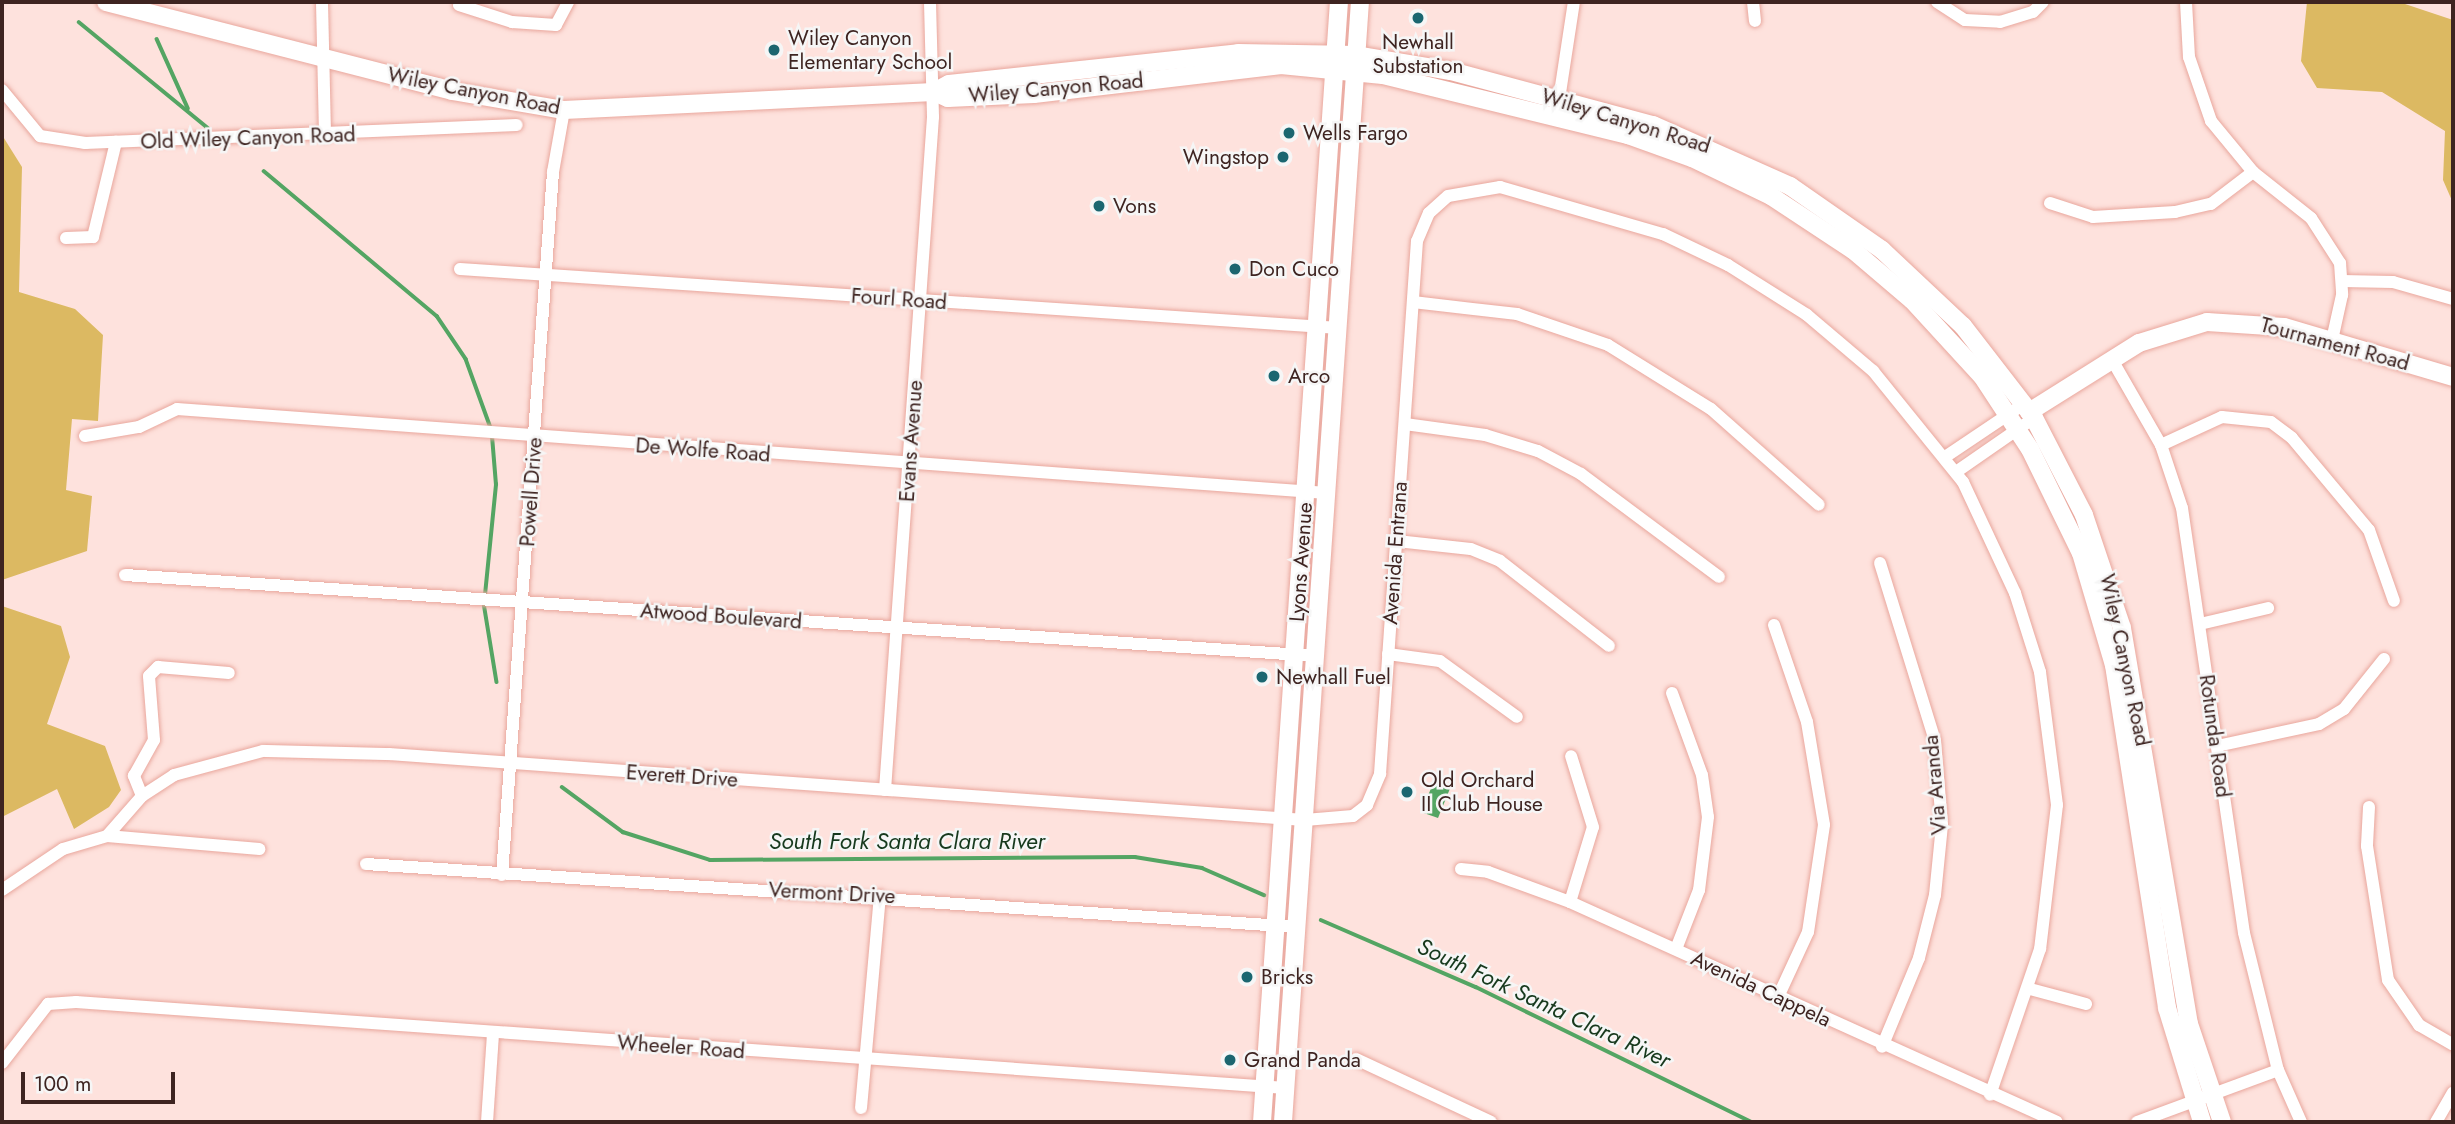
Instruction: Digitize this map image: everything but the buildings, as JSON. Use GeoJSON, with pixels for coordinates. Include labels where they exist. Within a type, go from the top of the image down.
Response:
{"type":"FeatureCollection","features":[{"type":"Feature","properties":{"kind":"main road","name":"Wiley Canyon Road"},"geometry":{"type":"LineString","coordinates":[[106,2],[140,6],[452,91],[564,110],[934,92],[1097,80],[1238,52],[1356,64],[1699,141],[1831,212],[1925,287],[2029,411],[2084,514],[2117,606],[2175,956],[2203,1098],[2202,1122]]}},
{"type":"Feature","properties":{"kind":"main road","name":"Lyons Avenue"},"geometry":{"type":"LineString","coordinates":[[1262,1122],[1339,2]]}},
{"type":"Feature","properties":{"kind":"main road","name":"Lyons Avenue"},"geometry":{"type":"LineString","coordinates":[[1283,1122],[1360,2]]}},
{"type":"Feature","properties":{"kind":"main road","name":"Wiley Canyon Road"},"geometry":{"type":"LineString","coordinates":[[1558,108],[1692,158],[1810,219],[1912,300],[2014,422],[2063,512],[2098,601],[2114,665],[2167,1008],[2203,1098],[2222,1122]]}},
{"type":"Feature","properties":{"kind":"main road"},"geometry":{"type":"LineString","coordinates":[[1324,224],[1335,235],[1333,273],[1340,303]]}},
{"type":"Feature","properties":{"kind":"main road","name":"Tournament Road"},"geometry":{"type":"LineString","coordinates":[[2029,411],[2112,358],[2174,327],[2207,321],[2284,327],[2453,377]]}},
{"type":"Feature","properties":{"kind":"street"},"geometry":{"type":"LineString","coordinates":[[322,2],[325,136]]}},
{"type":"Feature","properties":{"kind":"street"},"geometry":{"type":"LineString","coordinates":[[459,5],[512,22],[556,25],[568,2]]}},
{"type":"Feature","properties":{"kind":"street","name":"Evans Avenue"},"geometry":{"type":"LineString","coordinates":[[885,790],[934,92],[930,2]]}},
{"type":"Feature","properties":{"kind":"street"},"geometry":{"type":"LineString","coordinates":[[1558,108],[1574,2]]}},
{"type":"Feature","properties":{"kind":"street"},"geometry":{"type":"LineString","coordinates":[[1753,2],[1755,21]]}},
{"type":"Feature","properties":{"kind":"street"},"geometry":{"type":"LineString","coordinates":[[1937,2],[1965,20],[2000,22],[2033,12],[2043,2]]}},
{"type":"Feature","properties":{"kind":"street"},"geometry":{"type":"LineString","coordinates":[[2186,2],[2189,57],[2199,93],[2226,145],[2324,233],[2342,281],[2332,340]]}},
{"type":"Feature","properties":{"kind":"street","name":"Old Wiley Canyon Road"},"geometry":{"type":"LineString","coordinates":[[2,90],[40,136],[116,142],[325,136],[517,125]]}},
{"type":"Feature","properties":{"kind":"street","name":"Powell Drive"},"geometry":{"type":"LineString","coordinates":[[502,875],[514,766],[546,275],[564,110]]}},
{"type":"Feature","properties":{"kind":"street"},"geometry":{"type":"LineString","coordinates":[[66,238],[93,237],[116,142]]}},
{"type":"Feature","properties":{"kind":"street"},"geometry":{"type":"LineString","coordinates":[[2050,203],[2093,217],[2175,212],[2211,204],[2253,172]]}},
{"type":"Feature","properties":{"kind":"street","name":"Avenida Entrana"},"geometry":{"type":"LineString","coordinates":[[1283,819],[1353,816],[1374,795],[1397,541],[1417,241],[1429,214],[1473,187],[1500,187],[1596,211],[1728,265],[1807,315],[1873,371],[1945,457]]}},
{"type":"Feature","properties":{"kind":"street","name":"Fourl Road"},"geometry":{"type":"LineString","coordinates":[[460,269],[1339,328]]}},
{"type":"Feature","properties":{"kind":"street"},"geometry":{"type":"LineString","coordinates":[[2342,281],[2393,282],[2453,299]]}},
{"type":"Feature","properties":{"kind":"street"},"geometry":{"type":"LineString","coordinates":[[1413,302],[1517,314],[1608,345],[1711,409],[1819,505]]}},
{"type":"Feature","properties":{"kind":"street","name":"Rotunda Road"},"geometry":{"type":"LineString","coordinates":[[2112,358],[2161,445],[2182,508],[2244,933],[2278,1070],[2301,1122]]}},
{"type":"Feature","properties":{"kind":"street","name":"De Wolfe Road"},"geometry":{"type":"LineString","coordinates":[[85,436],[139,427],[177,409],[506,438],[1327,493]]}},
{"type":"Feature","properties":{"kind":"street","name":"Tournament Road"},"geometry":{"type":"LineString","coordinates":[[1956,472],[2029,411]]}},
{"type":"Feature","properties":{"kind":"street"},"geometry":{"type":"LineString","coordinates":[[2161,445],[2222,416],[2271,422],[2292,438],[2369,530],[2394,601]]}},
{"type":"Feature","properties":{"kind":"street","name":"Tournament Road"},"geometry":{"type":"LineString","coordinates":[[1945,457],[2014,422]]}},
{"type":"Feature","properties":{"kind":"street"},"geometry":{"type":"LineString","coordinates":[[1405,424],[1485,435],[1538,451],[1581,474],[1719,577]]}},
{"type":"Feature","properties":{"kind":"street"},"geometry":{"type":"LineString","coordinates":[[1945,457],[1956,472],[2015,593],[2040,672],[2053,759],[2051,893],[2030,989],[1990,1094]]}},
{"type":"Feature","properties":{"kind":"street"},"geometry":{"type":"LineString","coordinates":[[1397,541],[1471,549],[1500,561],[1609,646]]}},
{"type":"Feature","properties":{"kind":"street","name":"Via Aranda"},"geometry":{"type":"LineString","coordinates":[[1880,563],[1935,741],[1942,825],[1935,895],[1919,958],[1882,1046]]}},
{"type":"Feature","properties":{"kind":"street","name":"Atwood Boulevard"},"geometry":{"type":"LineString","coordinates":[[125,575],[1316,656]]}},
{"type":"Feature","properties":{"kind":"street"},"geometry":{"type":"LineString","coordinates":[[2200,624],[2268,608]]}},
{"type":"Feature","properties":{"kind":"street"},"geometry":{"type":"LineString","coordinates":[[1774,625],[1807,722],[1824,825],[1808,932],[1778,997]]}},
{"type":"Feature","properties":{"kind":"street"},"geometry":{"type":"LineString","coordinates":[[1388,654],[1440,661],[1517,717]]}},
{"type":"Feature","properties":{"kind":"street"},"geometry":{"type":"LineString","coordinates":[[2217,746],[2319,724],[2344,709],[2384,659]]}},
{"type":"Feature","properties":{"kind":"street"},"geometry":{"type":"LineString","coordinates":[[142,796],[134,776],[154,740],[149,676],[158,667],[229,673]]}},
{"type":"Feature","properties":{"kind":"street"},"geometry":{"type":"LineString","coordinates":[[1672,693],[1702,775],[1708,817],[1699,890],[1676,948]]}},
{"type":"Feature","properties":{"kind":"street","name":"Everett Drive"},"geometry":{"type":"LineString","coordinates":[[107,836],[142,796],[174,775],[263,751],[885,790],[1283,819]]}},
{"type":"Feature","properties":{"kind":"street"},"geometry":{"type":"LineString","coordinates":[[1570,902],[1593,827],[1571,756]]}},
{"type":"Feature","properties":{"kind":"street"},"geometry":{"type":"LineString","coordinates":[[2368,807],[2367,846],[2388,980],[2419,1025],[2453,1045]]}},
{"type":"Feature","properties":{"kind":"street"},"geometry":{"type":"LineString","coordinates":[[2,890],[63,849],[107,836],[260,849]]}},
{"type":"Feature","properties":{"kind":"street","name":"Vermont Drive"},"geometry":{"type":"LineString","coordinates":[[366,864],[502,875],[880,895],[1297,927]]}},
{"type":"Feature","properties":{"kind":"street","name":"Avenida Cappela"},"geometry":{"type":"LineString","coordinates":[[1461,869],[1488,872],[1570,902],[1676,948],[1882,1046],[2057,1122]]}},
{"type":"Feature","properties":{"kind":"street"},"geometry":{"type":"LineString","coordinates":[[861,1108],[868,1061],[880,895]]}},
{"type":"Feature","properties":{"kind":"street"},"geometry":{"type":"LineString","coordinates":[[2030,989],[2086,1004]]}},
{"type":"Feature","properties":{"kind":"street","name":"Wheeler Road"},"geometry":{"type":"LineString","coordinates":[[2,1063],[48,1004],[76,1002],[868,1061],[1286,1088]]}},
{"type":"Feature","properties":{"kind":"street"},"geometry":{"type":"LineString","coordinates":[[487,1122],[493,1032]]}},
{"type":"Feature","properties":{"kind":"street"},"geometry":{"type":"LineString","coordinates":[[1356,1059],[1491,1122]]}},
{"type":"Feature","properties":{"kind":"street"},"geometry":{"type":"LineString","coordinates":[[2137,1122],[2278,1070]]}},
{"type":"Feature","properties":{"kind":"street"},"geometry":{"type":"LineString","coordinates":[[2436,1122],[2453,1093]]}},
{"type":"Feature","properties":{"kind":"shaded area"},"geometry":{"type":"Polygon","coordinates":[[[2307,2],[2399,2],[2453,20],[2453,203],[2443,180],[2445,131],[2382,92],[2317,88],[2301,61],[2307,2]]]}},
{"type":"Feature","properties":{"kind":"shaded area"},"geometry":{"type":"Polygon","coordinates":[[[2,135],[22,167],[19,292],[75,309],[103,335],[98,421],[72,419],[66,490],[92,496],[87,551],[2,580],[2,135]]]}},
{"type":"Feature","properties":{"kind":"shaded area"},"geometry":{"type":"Polygon","coordinates":[[[2,606],[61,626],[70,657],[47,724],[105,746],[121,790],[109,807],[74,829],[57,789],[2,817],[2,606]]]}},
{"type":"Feature","properties":{"kind":"shaded area"},"geometry":{"type":"Polygon","coordinates":[[[1435,779],[1451,786],[1438,818],[1421,812],[1435,779]]]}},
{"type":"Feature","properties":{"kind":"waterway","name":"South Fork Santa Clara River"},"geometry":{"type":"LineString","coordinates":[[79,22],[208,128]]}},
{"type":"Feature","properties":{"kind":"waterway"},"geometry":{"type":"LineString","coordinates":[[157,39],[188,108]]}},
{"type":"Feature","properties":{"kind":"waterway","name":"South Fork Santa Clara River"},"geometry":{"type":"LineString","coordinates":[[264,171],[437,316],[466,359],[491,428]]}},
{"type":"Feature","properties":{"kind":"waterway","name":"South Fork Santa Clara River"},"geometry":{"type":"LineString","coordinates":[[485,595],[496,485],[492,436]]}},
{"type":"Feature","properties":{"kind":"waterway","name":"South Fork Santa Clara River"},"geometry":{"type":"LineString","coordinates":[[484,603],[497,682]]}},
{"type":"Feature","properties":{"kind":"waterway","name":"South Fork Santa Clara River"},"geometry":{"type":"LineString","coordinates":[[562,787],[623,832],[710,860],[1135,857],[1202,868],[1264,895]]}},
{"type":"Feature","properties":{"kind":"waterway","name":"South Fork Santa Clara River"},"geometry":{"type":"LineString","coordinates":[[1321,920],[1476,987],[1751,1122]]}},
{"type":"Feature","properties":{"kind":"place","name":"Newhall Substation"},"geometry":{"type":"Point","coordinates":[1418,18]}},
{"type":"Feature","properties":{"kind":"place","name":"Wiley Canyon Elementary School"},"geometry":{"type":"Point","coordinates":[774,50]}},
{"type":"Feature","properties":{"kind":"place","name":"Wells Fargo"},"geometry":{"type":"Point","coordinates":[1289,133]}},
{"type":"Feature","properties":{"kind":"place","name":"Wingstop"},"geometry":{"type":"Point","coordinates":[1283,157]}},
{"type":"Feature","properties":{"kind":"place","name":"Vons"},"geometry":{"type":"Point","coordinates":[1099,206]}},
{"type":"Feature","properties":{"kind":"place","name":"Don Cuco"},"geometry":{"type":"Point","coordinates":[1235,269]}},
{"type":"Feature","properties":{"kind":"place","name":"Arco"},"geometry":{"type":"Point","coordinates":[1274,376]}},
{"type":"Feature","properties":{"kind":"place","name":"Newhall Fuel"},"geometry":{"type":"Point","coordinates":[1262,677]}},
{"type":"Feature","properties":{"kind":"place","name":"Old Orchard II Club House"},"geometry":{"type":"Point","coordinates":[1407,792]}},
{"type":"Feature","properties":{"kind":"place","name":"Bricks"},"geometry":{"type":"Point","coordinates":[1247,977]}},
{"type":"Feature","properties":{"kind":"place","name":"Grand Panda"},"geometry":{"type":"Point","coordinates":[1230,1060]}}]}
